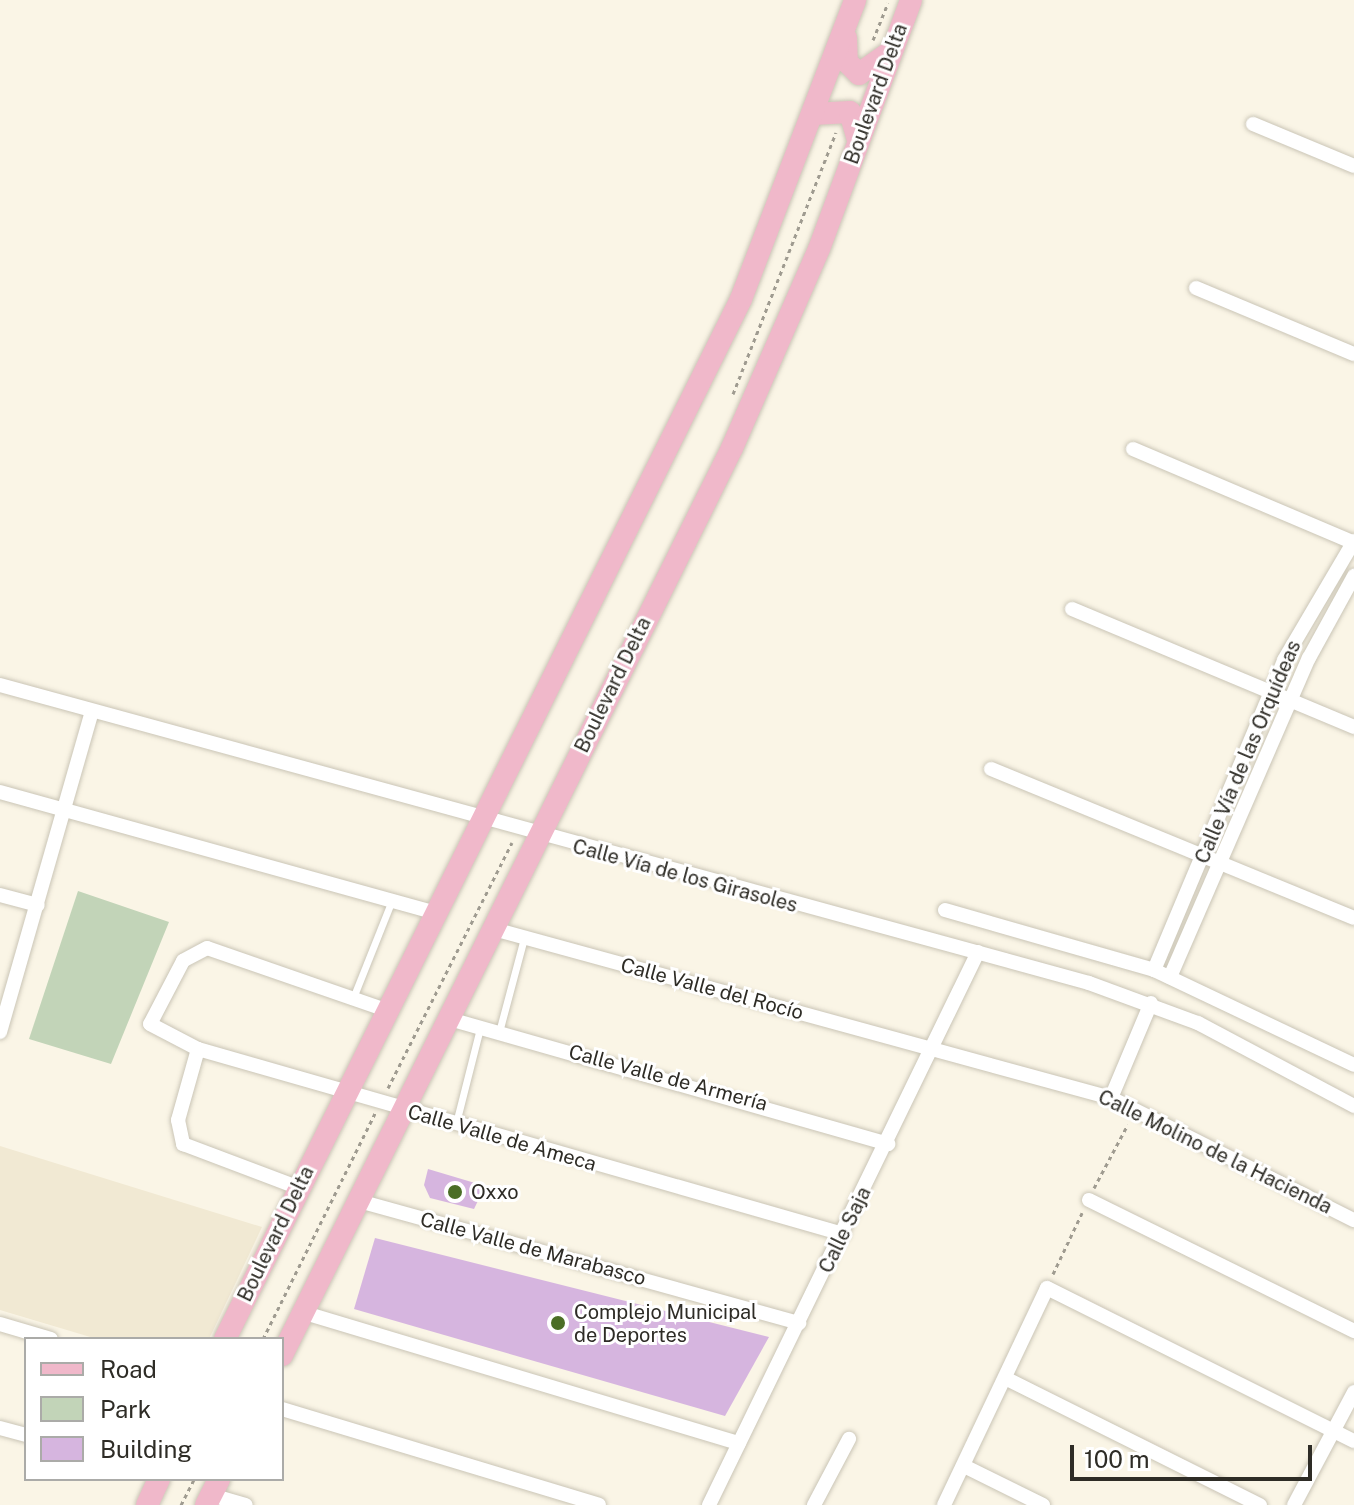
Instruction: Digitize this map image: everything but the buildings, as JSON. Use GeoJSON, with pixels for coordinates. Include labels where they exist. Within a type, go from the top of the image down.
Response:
{"type":"FeatureCollection","features":[{"type":"Feature","properties":{"kind":"main road","name":"Boulevard Delta"},"geometry":{"type":"LineString","coordinates":[[226,1337],[433,912],[482,821],[741,299],[855,0]]}},
{"type":"Feature","properties":{"kind":"main road","name":"Boulevard Delta"},"geometry":{"type":"LineString","coordinates":[[284,1351],[490,928],[528,834],[732,448],[859,142],[882,48],[911,0]]}},
{"type":"Feature","properties":{"kind":"main road"},"geometry":{"type":"LineString","coordinates":[[846,29],[854,72],[872,70],[882,48]]}},
{"type":"Feature","properties":{"kind":"main road"},"geometry":{"type":"LineString","coordinates":[[813,114],[846,109],[859,142]]}},
{"type":"Feature","properties":{"kind":"main road"},"geometry":{"type":"LineString","coordinates":[[147,1505],[157,1481]]}},
{"type":"Feature","properties":{"kind":"street"},"geometry":{"type":"LineString","coordinates":[[1253,124],[1354,166]]}},
{"type":"Feature","properties":{"kind":"street"},"geometry":{"type":"LineString","coordinates":[[1196,288],[1354,354]]}},
{"type":"Feature","properties":{"kind":"street"},"geometry":{"type":"LineString","coordinates":[[1133,449],[1354,542]]}},
{"type":"Feature","properties":{"kind":"street","name":"Calle Vía de las Orquídeas"},"geometry":{"type":"LineString","coordinates":[[1154,970],[1206,855],[1270,694],[1325,580],[1354,542]]}},
{"type":"Feature","properties":{"kind":"street","name":"Calle Vía de las Orquídeas"},"geometry":{"type":"LineString","coordinates":[[1170,977],[1290,700],[1354,576]]}},
{"type":"Feature","properties":{"kind":"street"},"geometry":{"type":"LineString","coordinates":[[1072,609],[1354,727]]}},
{"type":"Feature","properties":{"kind":"street","name":"Calle Vía de los Girasoles"},"geometry":{"type":"LineString","coordinates":[[0,685],[528,834],[978,952],[1151,1003],[1296,1069],[1354,1106]]}},
{"type":"Feature","properties":{"kind":"street"},"geometry":{"type":"LineString","coordinates":[[0,1032],[5,996],[38,905],[92,712]]}},
{"type":"Feature","properties":{"kind":"street"},"geometry":{"type":"LineString","coordinates":[[991,769],[1354,918]]}},
{"type":"Feature","properties":{"kind":"street"},"geometry":{"type":"LineString","coordinates":[[0,792],[433,912]]}},
{"type":"Feature","properties":{"kind":"street"},"geometry":{"type":"LineString","coordinates":[[0,895],[38,905]]}},
{"type":"Feature","properties":{"kind":"street"},"geometry":{"type":"LineString","coordinates":[[945,910],[1154,970],[1354,1065]]}},
{"type":"Feature","properties":{"kind":"street","name":"Calle Valle del Rocío"},"geometry":{"type":"LineString","coordinates":[[490,928],[935,1049]]}},
{"type":"Feature","properties":{"kind":"street","name":"Calle Valle de Ameca"},"geometry":{"type":"LineString","coordinates":[[353,998],[214,950],[191,953],[166,985],[150,1024],[162,1036],[198,1049],[381,1102],[455,1127],[843,1234]]}},
{"type":"Feature","properties":{"kind":"street","name":"Calle Saja"},"geometry":{"type":"LineString","coordinates":[[709,1505],[935,1049],[978,952]]}},
{"type":"Feature","properties":{"kind":"street"},"geometry":{"type":"LineString","coordinates":[[353,998],[386,1010]]}},
{"type":"Feature","properties":{"kind":"street"},"geometry":{"type":"LineString","coordinates":[[1111,1098],[1151,1003]]}},
{"type":"Feature","properties":{"kind":"street","name":"Calle Valle de Armería"},"geometry":{"type":"LineString","coordinates":[[446,1018],[888,1144]]}},
{"type":"Feature","properties":{"kind":"street"},"geometry":{"type":"LineString","coordinates":[[198,1049],[177,1131],[183,1144],[297,1187]]}},
{"type":"Feature","properties":{"kind":"street","name":"Calle Molino de la Hacienda"},"geometry":{"type":"LineString","coordinates":[[935,1049],[1111,1098],[1354,1220]]}},
{"type":"Feature","properties":{"kind":"street"},"geometry":{"type":"LineString","coordinates":[[1089,1200],[1354,1331]]}},
{"type":"Feature","properties":{"kind":"street","name":"Calle Valle de Marabasco"},"geometry":{"type":"LineString","coordinates":[[359,1201],[799,1323]]}},
{"type":"Feature","properties":{"kind":"street"},"geometry":{"type":"LineString","coordinates":[[944,1505],[966,1467],[1047,1288],[1354,1441]]}},
{"type":"Feature","properties":{"kind":"street"},"geometry":{"type":"LineString","coordinates":[[305,1313],[739,1443]]}},
{"type":"Feature","properties":{"kind":"street"},"geometry":{"type":"LineString","coordinates":[[0,1324],[44,1337]]}},
{"type":"Feature","properties":{"kind":"street"},"geometry":{"type":"LineString","coordinates":[[1005,1378],[1260,1505]]}},
{"type":"Feature","properties":{"kind":"street"},"geometry":{"type":"LineString","coordinates":[[1294,1505],[1354,1392]]}},
{"type":"Feature","properties":{"kind":"street"},"geometry":{"type":"LineString","coordinates":[[284,1410],[599,1505]]}},
{"type":"Feature","properties":{"kind":"street"},"geometry":{"type":"LineString","coordinates":[[0,1428],[24,1434]]}},
{"type":"Feature","properties":{"kind":"street"},"geometry":{"type":"LineString","coordinates":[[814,1505],[849,1439]]}},
{"type":"Feature","properties":{"kind":"street"},"geometry":{"type":"LineString","coordinates":[[966,1467],[1043,1505]]}},
{"type":"Feature","properties":{"kind":"street"},"geometry":{"type":"LineString","coordinates":[[212,1493],[246,1505]]}},
{"type":"Feature","properties":{"kind":"lane"},"geometry":{"type":"LineString","coordinates":[[353,998],[392,900]]}},
{"type":"Feature","properties":{"kind":"lane"},"geometry":{"type":"LineString","coordinates":[[499,1033],[524,938]]}},
{"type":"Feature","properties":{"kind":"lane"},"geometry":{"type":"LineString","coordinates":[[455,1127],[480,1028]]}},
{"type":"Feature","properties":{"kind":"path"},"geometry":{"type":"LineString","coordinates":[[882,48],[889,0]]}},
{"type":"Feature","properties":{"kind":"path"},"geometry":{"type":"LineString","coordinates":[[732,398],[846,109]]}},
{"type":"Feature","properties":{"kind":"path"},"geometry":{"type":"LineString","coordinates":[[264,1337],[381,1102],[528,834]]}},
{"type":"Feature","properties":{"kind":"path"},"geometry":{"type":"LineString","coordinates":[[181,1505],[193,1481]]}},
{"type":"Feature","properties":{"kind":"shaded area"},"geometry":{"type":"Polygon","coordinates":[[[0,1146],[262,1227],[210,1337],[90,1337],[0,1310],[0,1146]]]}},
{"type":"Feature","properties":{"kind":"green space"},"geometry":{"type":"Polygon","coordinates":[[[78,891],[169,922],[111,1064],[29,1039],[78,891]]]}},
{"type":"Feature","properties":{"kind":"place","name":"Oxxo"},"geometry":{"type":"Point","coordinates":[455,1192]}},
{"type":"Feature","properties":{"kind":"place","name":"Complejo Municipal de Deportes"},"geometry":{"type":"Point","coordinates":[558,1323]}}]}
